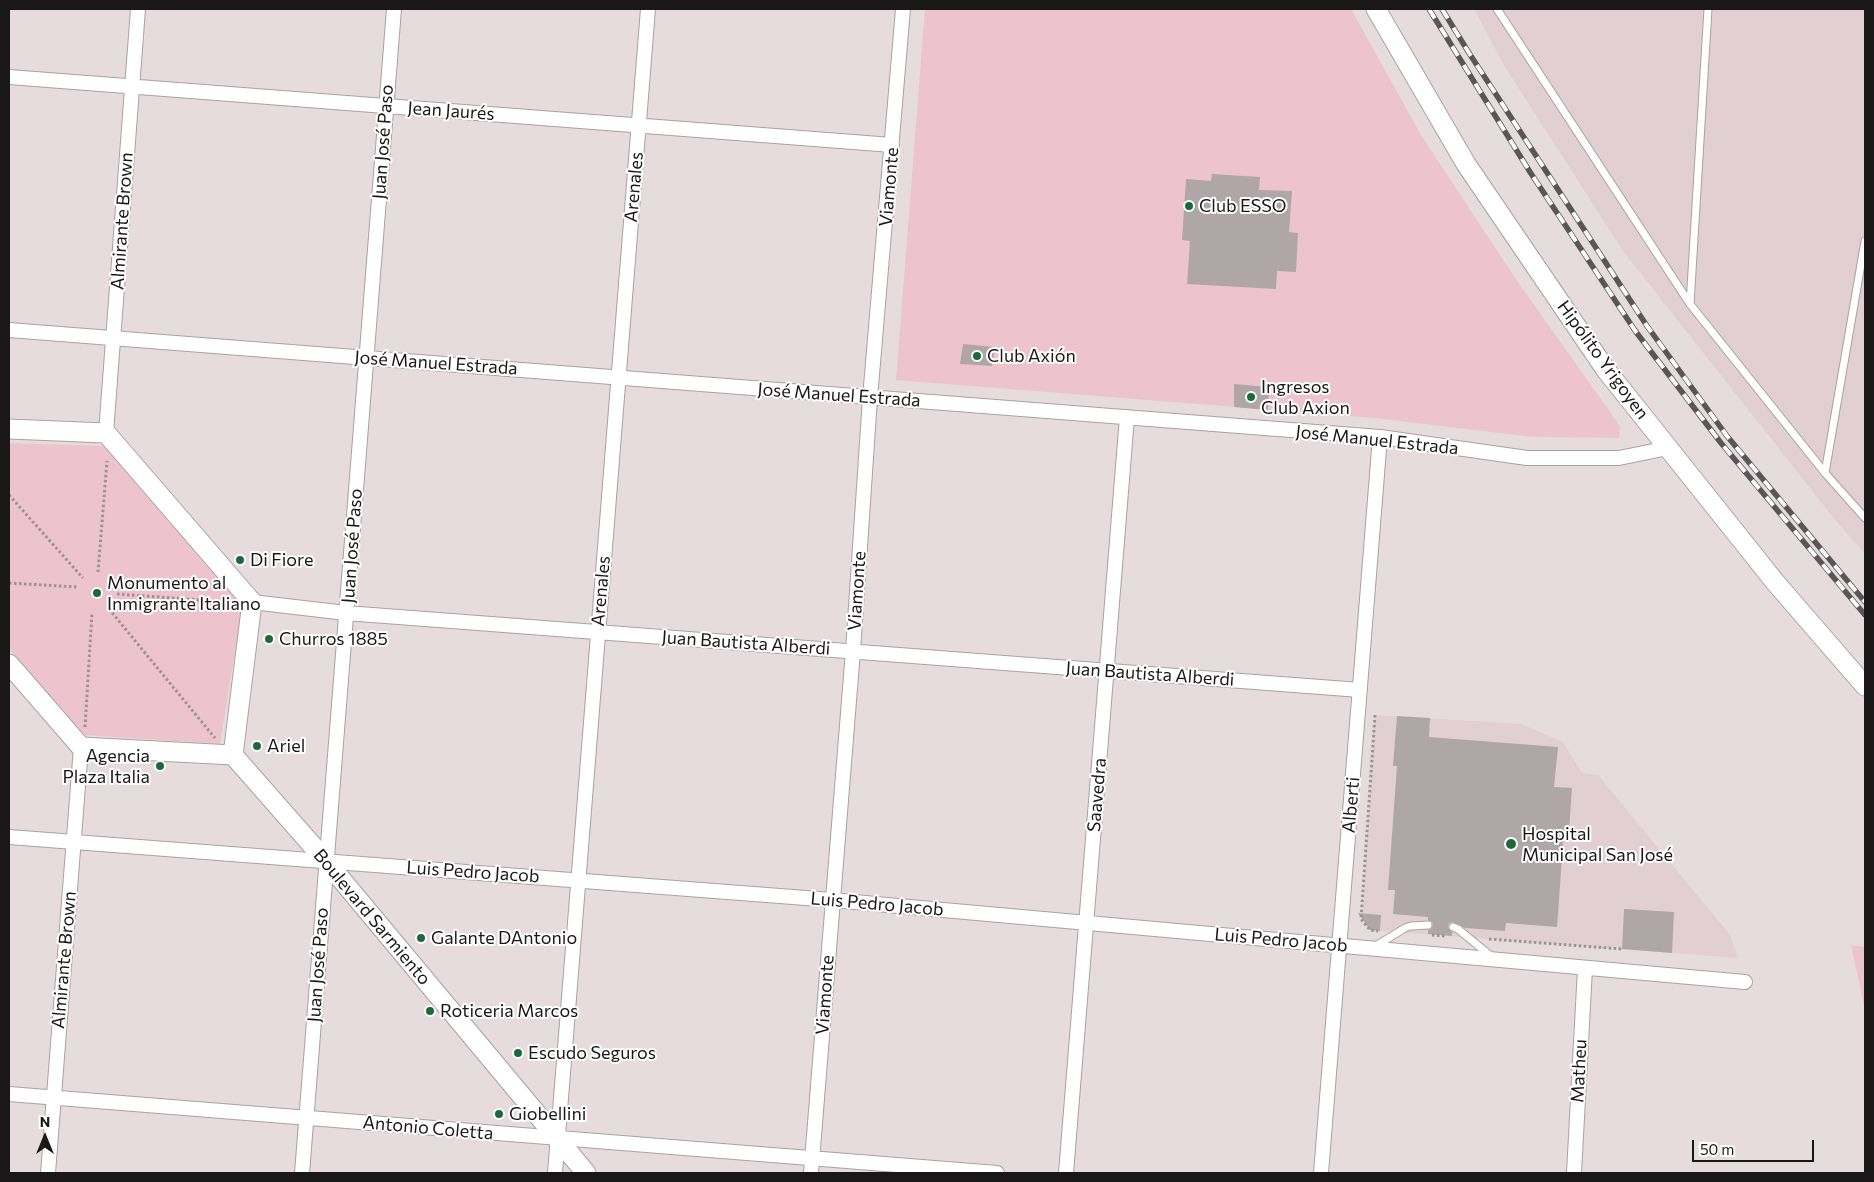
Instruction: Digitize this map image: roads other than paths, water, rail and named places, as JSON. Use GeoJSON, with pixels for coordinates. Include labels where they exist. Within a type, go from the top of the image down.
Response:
{"type":"FeatureCollection","features":[{"type":"Feature","properties":{"kind":"main road","name":"Hipólito Yrigoyen"},"geometry":{"type":"LineString","coordinates":[[1376,9],[1466,164],[1606,370],[1775,582],[1865,686]]}},
{"type":"Feature","properties":{"kind":"main road"},"geometry":{"type":"LineString","coordinates":[[9,429],[106,433],[243,602],[226,749],[83,741],[9,664]]}},
{"type":"Feature","properties":{"kind":"main road","name":"Boulevard Sarmiento"},"geometry":{"type":"LineString","coordinates":[[226,749],[326,861],[586,1173]]}},
{"type":"Feature","properties":{"kind":"street","name":"Almirante Brown"},"geometry":{"type":"LineString","coordinates":[[106,433],[138,9]]}},
{"type":"Feature","properties":{"kind":"street","name":"Juan José Paso"},"geometry":{"type":"LineString","coordinates":[[302,1173],[394,9]]}},
{"type":"Feature","properties":{"kind":"street","name":"Arenales"},"geometry":{"type":"LineString","coordinates":[[555,1173],[648,9]]}},
{"type":"Feature","properties":{"kind":"street","name":"Viamonte"},"geometry":{"type":"LineString","coordinates":[[811,1173],[853,651],[870,398],[903,9]]}},
{"type":"Feature","properties":{"kind":"street","name":"Jean Jaurés"},"geometry":{"type":"LineString","coordinates":[[9,77],[892,145]]}},
{"type":"Feature","properties":{"kind":"street","name":"José Manuel Estrada"},"geometry":{"type":"LineString","coordinates":[[9,330],[1380,437],[1527,458],[1619,458],[1668,448]]}},
{"type":"Feature","properties":{"kind":"street","name":"Saavedra"},"geometry":{"type":"LineString","coordinates":[[1066,1173],[1127,417]]}},
{"type":"Feature","properties":{"kind":"street","name":"Alberti"},"geometry":{"type":"LineString","coordinates":[[1321,1173],[1380,437]]}},
{"type":"Feature","properties":{"kind":"street","name":"Juan Bautista Alberdi"},"geometry":{"type":"LineString","coordinates":[[243,602],[346,613],[1360,690]]}},
{"type":"Feature","properties":{"kind":"street","name":"Almirante Brown"},"geometry":{"type":"LineString","coordinates":[[48,1173],[83,741]]}},
{"type":"Feature","properties":{"kind":"street","name":"Luis Pedro Jacob"},"geometry":{"type":"LineString","coordinates":[[9,837],[578,879],[832,900],[1745,982]]}},
{"type":"Feature","properties":{"kind":"street","name":"Matheu"},"geometry":{"type":"LineString","coordinates":[[1574,1173],[1584,968]]}},
{"type":"Feature","properties":{"kind":"street","name":"Antonio Coletta"},"geometry":{"type":"LineString","coordinates":[[9,1094],[997,1173]]}},
{"type":"Feature","properties":{"kind":"lane"},"geometry":{"type":"LineString","coordinates":[[1497,9],[1690,304],[1825,473],[1865,518]]}},
{"type":"Feature","properties":{"kind":"lane"},"geometry":{"type":"LineString","coordinates":[[1690,304],[1708,9]]}},
{"type":"Feature","properties":{"kind":"lane"},"geometry":{"type":"LineString","coordinates":[[1825,473],[1865,241]]}},
{"type":"Feature","properties":{"kind":"lane"},"geometry":{"type":"LineString","coordinates":[[1371,948],[1410,926],[1428,925]]}},
{"type":"Feature","properties":{"kind":"lane"},"geometry":{"type":"LineString","coordinates":[[1453,928],[1495,959]]}},
{"type":"Feature","properties":{"kind":"railway"},"geometry":{"type":"LineString","coordinates":[[1429,9],[1530,172],[1636,332],[1721,443],[1865,615]]}},
{"type":"Feature","properties":{"kind":"railway"},"geometry":{"type":"LineString","coordinates":[[1442,9],[1647,326],[1727,436],[1865,602]]}},
{"type":"Feature","properties":{"kind":"place","name":"Club ESSO"},"geometry":{"type":"Point","coordinates":[1189,206]}},
{"type":"Feature","properties":{"kind":"place","name":"Club Axión"},"geometry":{"type":"Point","coordinates":[977,356]}},
{"type":"Feature","properties":{"kind":"place","name":"Ingresos Club Axion"},"geometry":{"type":"Point","coordinates":[1251,397]}},
{"type":"Feature","properties":{"kind":"place","name":"Di Fiore"},"geometry":{"type":"Point","coordinates":[240,560]}},
{"type":"Feature","properties":{"kind":"place","name":"Monumento al Inmigrante Italiano"},"geometry":{"type":"Point","coordinates":[97,593]}},
{"type":"Feature","properties":{"kind":"place","name":"Churros 1885"},"geometry":{"type":"Point","coordinates":[269,639]}},
{"type":"Feature","properties":{"kind":"place","name":"Ariel"},"geometry":{"type":"Point","coordinates":[257,746]}},
{"type":"Feature","properties":{"kind":"place","name":"Agencia Plaza Italia"},"geometry":{"type":"Point","coordinates":[160,766]}},
{"type":"Feature","properties":{"kind":"place","name":"Hospital Municipal San José"},"geometry":{"type":"Point","coordinates":[1511,844]}},
{"type":"Feature","properties":{"kind":"place","name":"Galante DAntonio"},"geometry":{"type":"Point","coordinates":[421,938]}},
{"type":"Feature","properties":{"kind":"place","name":"Roticeria Marcos"},"geometry":{"type":"Point","coordinates":[430,1011]}},
{"type":"Feature","properties":{"kind":"place","name":"Escudo Seguros"},"geometry":{"type":"Point","coordinates":[518,1053]}},
{"type":"Feature","properties":{"kind":"place","name":"Giobellini"},"geometry":{"type":"Point","coordinates":[499,1114]}}]}
